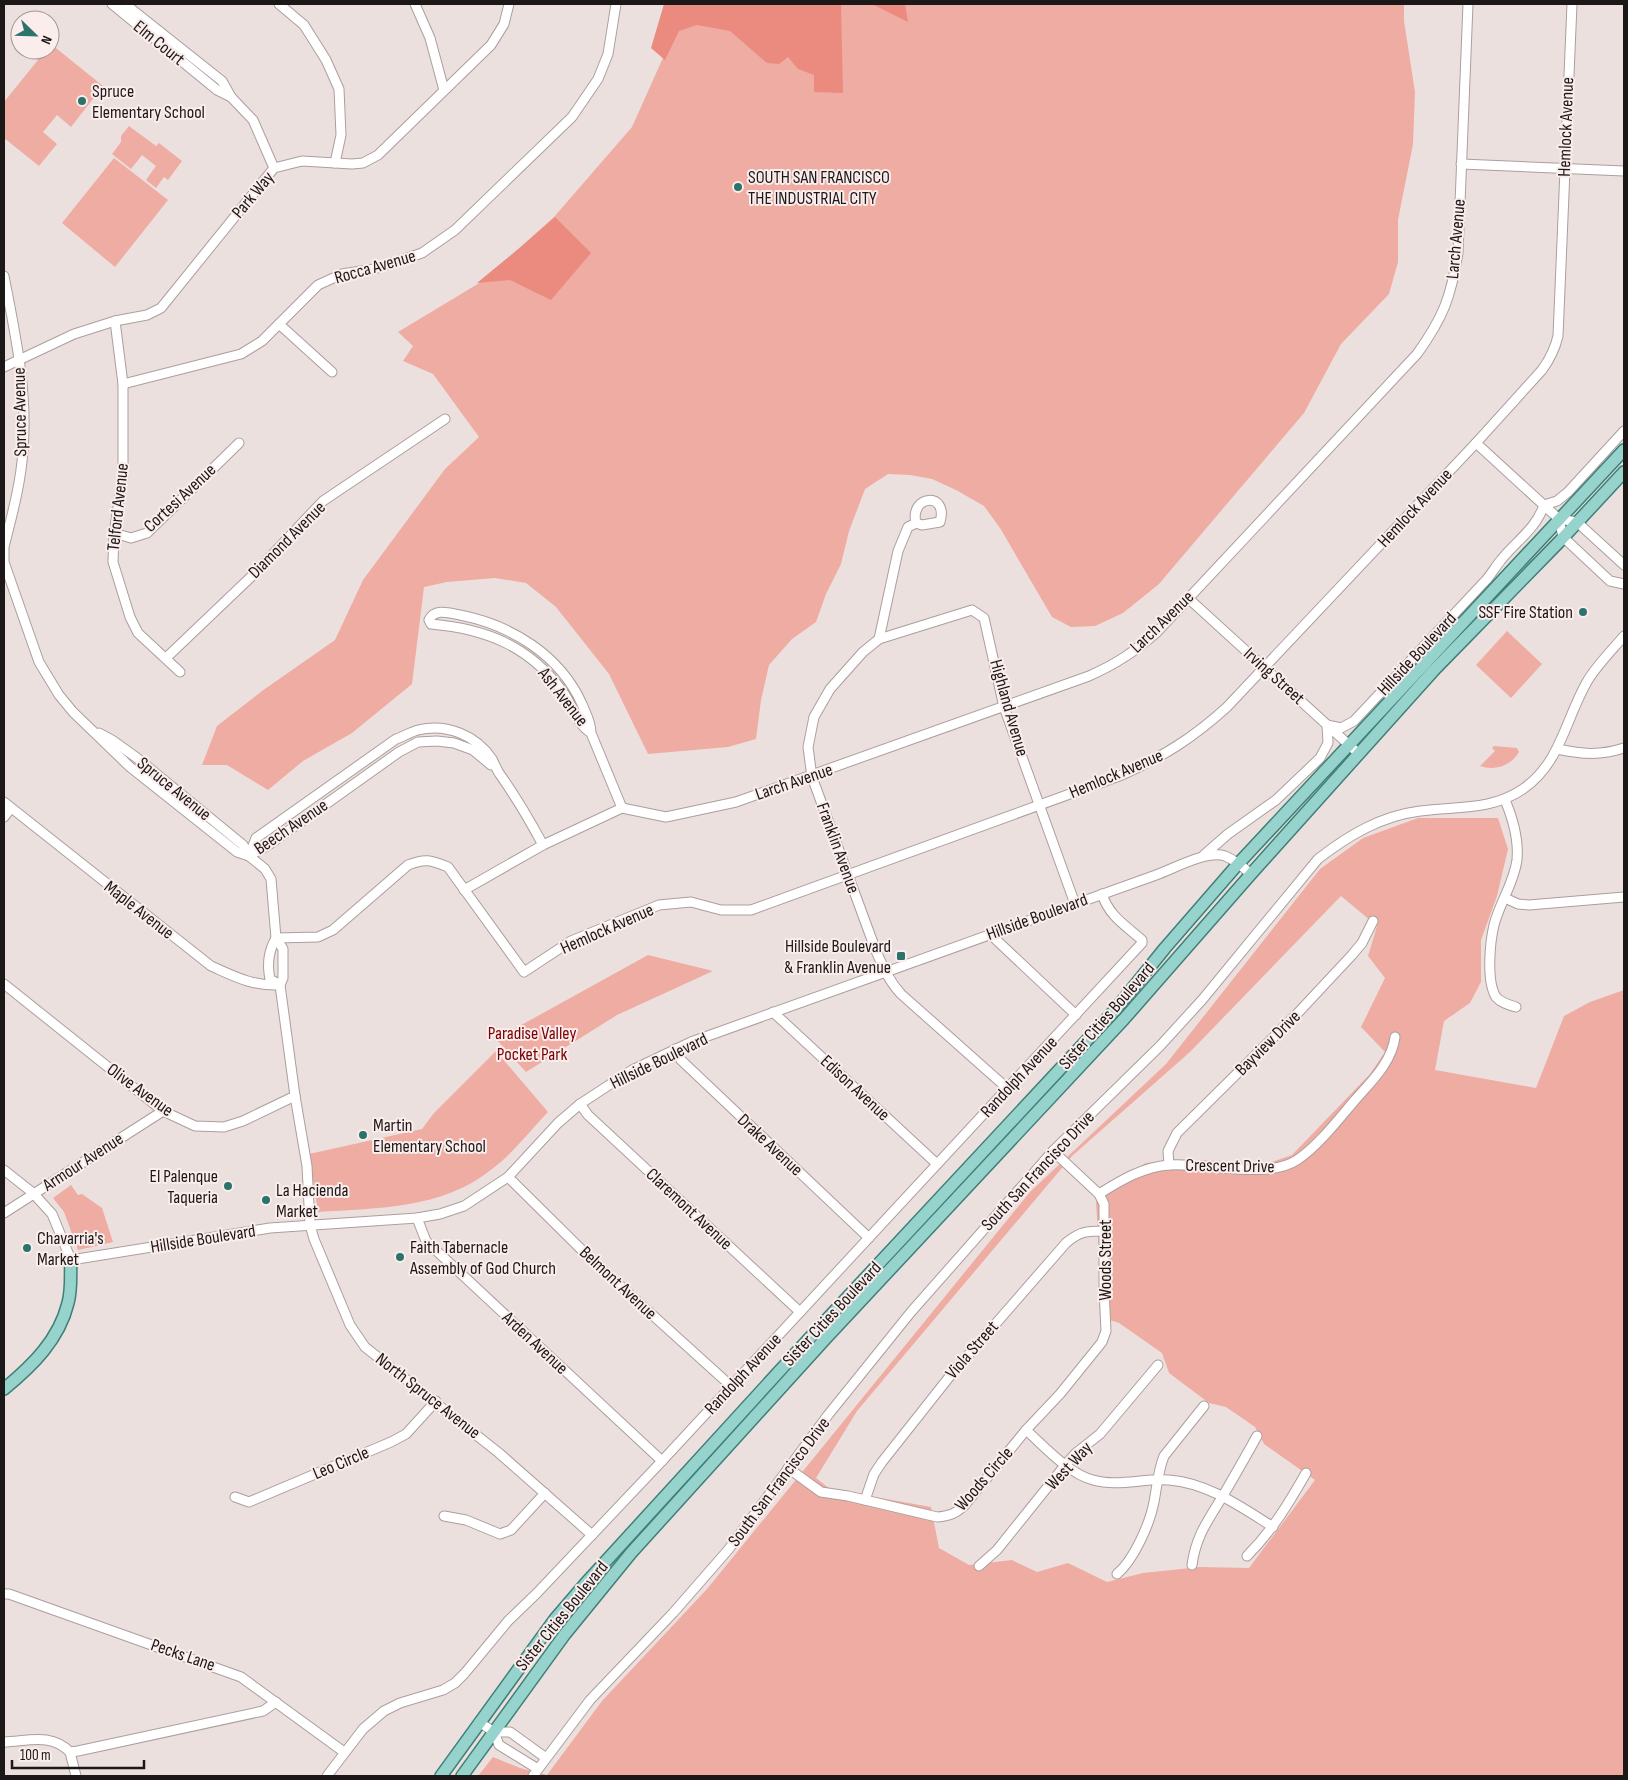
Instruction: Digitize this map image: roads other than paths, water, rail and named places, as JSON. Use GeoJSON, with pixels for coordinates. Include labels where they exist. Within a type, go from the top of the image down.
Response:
{"type":"FeatureCollection","features":[{"type":"Feature","properties":{"kind":"main road","name":"Hillside Boulevard"},"geometry":{"type":"LineString","coordinates":[[1238,864],[1624,450]]}},
{"type":"Feature","properties":{"kind":"main road","name":"Hillside Boulevard"},"geometry":{"type":"LineString","coordinates":[[1251,874],[1434,670],[1624,472]]}},
{"type":"Feature","properties":{"kind":"main road","name":"Sister Cities Boulevard"},"geometry":{"type":"LineString","coordinates":[[441,1776],[555,1619],[585,1584],[817,1330],[1115,1010],[1165,948],[1238,864]]}},
{"type":"Feature","properties":{"kind":"main road","name":"Sister Cities Boulevard"},"geometry":{"type":"LineString","coordinates":[[462,1776],[565,1634],[631,1553],[826,1338],[1124,1019],[1251,874]]}},
{"type":"Feature","properties":{"kind":"main road"},"geometry":{"type":"LineString","coordinates":[[4,1389],[27,1369],[53,1339],[68,1303],[72,1260]]}},
{"type":"Feature","properties":{"kind":"street","name":"Elm Court"},"geometry":{"type":"LineString","coordinates":[[112,4],[217,90],[231,97]]}},
{"type":"Feature","properties":{"kind":"street","name":"Elm Court"},"geometry":{"type":"LineString","coordinates":[[125,4],[222,82],[231,97],[253,120],[274,168]]}},
{"type":"Feature","properties":{"kind":"street"},"geometry":{"type":"LineString","coordinates":[[279,4],[304,25],[326,60],[339,89],[341,135],[336,163]]}},
{"type":"Feature","properties":{"kind":"street"},"geometry":{"type":"LineString","coordinates":[[414,4],[430,38],[444,90]]}},
{"type":"Feature","properties":{"kind":"street","name":"Park Way"},"geometry":{"type":"LineString","coordinates":[[4,367],[74,334],[116,321],[147,315],[162,308],[274,168],[302,161],[363,163],[378,155],[491,45],[504,24],[509,4]]}},
{"type":"Feature","properties":{"kind":"street","name":"Rocca Avenue"},"geometry":{"type":"LineString","coordinates":[[123,384],[241,354],[262,341],[318,285],[342,274],[374,269],[422,254],[455,230],[572,117],[598,79],[608,54],[616,4]]}},
{"type":"Feature","properties":{"kind":"street","name":"Larch Avenue"},"geometry":{"type":"LineString","coordinates":[[622,808],[666,816],[736,802],[1089,676],[1114,664],[1137,649],[1156,632],[1417,354],[1434,331],[1446,306],[1457,262],[1468,4]]}},
{"type":"Feature","properties":{"kind":"street","name":"Hemlock Avenue"},"geometry":{"type":"LineString","coordinates":[[276,938],[318,936],[333,930],[408,866],[418,861],[431,860],[448,867],[524,972],[571,942],[660,905],[691,902],[721,910],[751,910],[1122,775],[1152,762],[1181,745],[1227,708],[1265,668],[1476,443],[1542,370],[1555,348],[1558,336],[1572,4]]}},
{"type":"Feature","properties":{"kind":"street"},"geometry":{"type":"LineString","coordinates":[[1461,164],[1624,171]]}},
{"type":"Feature","properties":{"kind":"street","name":"Spruce Avenue"},"geometry":{"type":"LineString","coordinates":[[4,276],[20,359],[24,396],[24,450],[16,498],[4,548],[4,562],[39,662],[59,695],[92,730],[112,740],[137,758],[243,845],[249,856],[265,869],[271,879],[276,938],[283,949],[283,978],[280,985],[295,1096]]}},
{"type":"Feature","properties":{"kind":"street","name":"Telford Avenue"},"geometry":{"type":"LineString","coordinates":[[116,321],[123,384],[124,476],[114,533],[113,562],[130,617],[138,633],[180,672]]}},
{"type":"Feature","properties":{"kind":"street"},"geometry":{"type":"LineString","coordinates":[[279,324],[332,372]]}},
{"type":"Feature","properties":{"kind":"street","name":"Diamond Avenue"},"geometry":{"type":"LineString","coordinates":[[166,658],[255,573],[323,501],[445,420]]}},
{"type":"Feature","properties":{"kind":"street"},"geometry":{"type":"LineString","coordinates":[[1544,505],[1556,501],[1568,492],[1624,431]]}},
{"type":"Feature","properties":{"kind":"street","name":"Cortesi Avenue"},"geometry":{"type":"LineString","coordinates":[[114,533],[131,538],[147,533],[239,443]]}},
{"type":"Feature","properties":{"kind":"street"},"geometry":{"type":"LineString","coordinates":[[1476,443],[1559,519],[1578,522],[1624,565]]}},
{"type":"Feature","properties":{"kind":"street","name":"Hillside Boulevard"},"geometry":{"type":"LineString","coordinates":[[1204,856],[1228,834],[1276,800],[1320,758],[1328,743],[1327,725],[1340,728],[1354,721],[1487,579],[1500,560],[1536,524],[1544,505]]}},
{"type":"Feature","properties":{"kind":"street"},"geometry":{"type":"LineString","coordinates":[[1559,519],[1563,537],[1610,581],[1624,584]]}},
{"type":"Feature","properties":{"kind":"street"},"geometry":{"type":"LineString","coordinates":[[879,639],[898,551],[908,527],[916,523]]}},
{"type":"Feature","properties":{"kind":"street","name":"Irving Street"},"geometry":{"type":"LineString","coordinates":[[1188,598],[1360,754]]}},
{"type":"Feature","properties":{"kind":"street","name":"Highland Avenue"},"geometry":{"type":"LineString","coordinates":[[879,639],[972,610],[984,618],[1004,707],[1075,904]]}},
{"type":"Feature","properties":{"kind":"street","name":"Ash Avenue"},"geometry":{"type":"LineString","coordinates":[[591,733],[582,727],[564,694],[553,679],[520,650],[483,632],[431,624],[429,620],[431,616],[436,613],[445,612],[487,621],[517,635],[553,662],[569,681],[579,697],[591,723],[591,733],[622,808]]}},
{"type":"Feature","properties":{"kind":"street"},"geometry":{"type":"LineString","coordinates":[[483,632],[487,621]]}},
{"type":"Feature","properties":{"kind":"street","name":"South San Francisco Drive"},"geometry":{"type":"LineString","coordinates":[[535,1773],[590,1700],[672,1613],[754,1517],[788,1468],[869,1363],[912,1312],[1053,1150],[1160,1046],[1202,1000],[1318,858],[1341,841],[1366,827],[1392,816],[1419,811],[1471,807],[1505,800],[1524,788],[1543,772],[1557,750],[1588,680],[1624,636]]}},
{"type":"Feature","properties":{"kind":"street","name":"Franklin Avenue"},"geometry":{"type":"LineString","coordinates":[[879,639],[863,652],[830,689],[814,717],[808,747],[812,776],[885,972],[901,994],[1008,1089]]}},
{"type":"Feature","properties":{"kind":"street","name":"Beech Avenue"},"geometry":{"type":"LineString","coordinates":[[249,856],[256,838],[396,740],[418,730],[439,728],[462,734],[478,743],[492,760],[495,768],[522,805],[543,845]]}},
{"type":"Feature","properties":{"kind":"street"},"geometry":{"type":"LineString","coordinates":[[1557,750],[1586,755],[1609,753],[1624,748]]}},
{"type":"Feature","properties":{"kind":"street","name":"Maple Avenue"},"geometry":{"type":"LineString","coordinates":[[4,798],[7,805],[211,966],[247,982],[280,985]]}},
{"type":"Feature","properties":{"kind":"street"},"geometry":{"type":"LineString","coordinates":[[1505,800],[1512,816],[1517,836],[1517,858],[1513,878],[1495,924],[1490,950],[1491,979],[1496,997],[1503,1003],[1516,1007]]}},
{"type":"Feature","properties":{"kind":"street"},"geometry":{"type":"LineString","coordinates":[[4,817],[7,805]]}},
{"type":"Feature","properties":{"kind":"street"},"geometry":{"type":"LineString","coordinates":[[464,890],[543,845],[622,808]]}},
{"type":"Feature","properties":{"kind":"street","name":"Hillside Boulevard"},"geometry":{"type":"LineString","coordinates":[[72,1260],[240,1232],[310,1224],[417,1218],[440,1214],[464,1206],[508,1177],[558,1123],[580,1104],[632,1070],[675,1049],[1184,865],[1204,856],[1214,854],[1223,856],[1251,874]]}},
{"type":"Feature","properties":{"kind":"street","name":"Randolph Avenue"},"geometry":{"type":"LineString","coordinates":[[327,1776],[363,1729],[384,1712],[400,1704],[443,1690],[455,1682],[503,1626],[537,1593],[662,1461],[1142,944],[1142,940],[1111,913],[1105,905],[1102,894]]}},
{"type":"Feature","properties":{"kind":"street"},"geometry":{"type":"LineString","coordinates":[[1505,898],[1518,904],[1529,905],[1624,897]]}},
{"type":"Feature","properties":{"kind":"street","name":"Bayview Drive"},"geometry":{"type":"LineString","coordinates":[[1169,1165],[1168,1151],[1177,1133],[1295,1016],[1352,955],[1362,943],[1372,921]]}},
{"type":"Feature","properties":{"kind":"street"},"geometry":{"type":"LineString","coordinates":[[990,934],[1076,1015]]}},
{"type":"Feature","properties":{"kind":"street","name":"Spruce Avenue"},"geometry":{"type":"LineString","coordinates":[[276,938],[271,947],[268,971],[270,979],[280,985]]}},
{"type":"Feature","properties":{"kind":"street","name":"Olive Avenue"},"geometry":{"type":"LineString","coordinates":[[4,984],[163,1111],[195,1126],[224,1128],[295,1096]]}},
{"type":"Feature","properties":{"kind":"street","name":"Edison Avenue"},"geometry":{"type":"LineString","coordinates":[[773,1012],[938,1164]]}},
{"type":"Feature","properties":{"kind":"street","name":"Crescent Drive"},"geometry":{"type":"LineString","coordinates":[[1099,1194],[1133,1174],[1149,1168],[1169,1165],[1264,1169],[1281,1168],[1296,1161],[1309,1150],[1366,1088],[1391,1056],[1395,1037]]}},
{"type":"Feature","properties":{"kind":"street","name":"Drake Avenue"},"geometry":{"type":"LineString","coordinates":[[675,1049],[681,1060],[869,1238]]}},
{"type":"Feature","properties":{"kind":"street","name":"North Spruce Avenue"},"geometry":{"type":"LineString","coordinates":[[295,1096],[307,1166],[310,1224],[314,1239],[350,1325],[365,1346],[499,1452],[592,1535]]}},
{"type":"Feature","properties":{"kind":"street","name":"Claremont Avenue"},"geometry":{"type":"LineString","coordinates":[[580,1104],[596,1122],[800,1312]]}},
{"type":"Feature","properties":{"kind":"street","name":"Armour Avenue"},"geometry":{"type":"LineString","coordinates":[[4,1213],[163,1111]]}},
{"type":"Feature","properties":{"kind":"street","name":"Woods Street"},"geometry":{"type":"LineString","coordinates":[[1053,1150],[1099,1194],[1104,1204],[1106,1331]]}},
{"type":"Feature","properties":{"kind":"street"},"geometry":{"type":"LineString","coordinates":[[4,1170],[34,1193],[55,1219],[72,1260]]}},
{"type":"Feature","properties":{"kind":"street","name":"Belmont Avenue"},"geometry":{"type":"LineString","coordinates":[[508,1177],[595,1263],[731,1386]]}},
{"type":"Feature","properties":{"kind":"street","name":"Arden Avenue"},"geometry":{"type":"LineString","coordinates":[[417,1218],[426,1241],[662,1461]]}},
{"type":"Feature","properties":{"kind":"street","name":"Viola Street"},"geometry":{"type":"LineString","coordinates":[[865,1500],[874,1474],[882,1462],[950,1376],[1066,1243],[1076,1234],[1087,1231],[1105,1231]]}},
{"type":"Feature","properties":{"kind":"street","name":"Woods Circle"},"geometry":{"type":"LineString","coordinates":[[788,1468],[821,1492],[937,1517],[948,1516],[957,1512],[1026,1430],[1060,1394],[1102,1342],[1106,1331]]}},
{"type":"Feature","properties":{"kind":"street","name":"West Way"},"geometry":{"type":"LineString","coordinates":[[979,1566],[998,1550],[1066,1464],[1076,1453],[1100,1434],[1158,1365]]}},
{"type":"Feature","properties":{"kind":"street","name":"Leo Circle"},"geometry":{"type":"LineString","coordinates":[[235,1497],[249,1502],[391,1442],[406,1434],[436,1401]]}},
{"type":"Feature","properties":{"kind":"street"},"geometry":{"type":"LineString","coordinates":[[1117,1574],[1142,1536],[1154,1502],[1157,1480],[1164,1456],[1204,1406]]}},
{"type":"Feature","properties":{"kind":"street"},"geometry":{"type":"LineString","coordinates":[[1026,1430],[1078,1474],[1092,1480],[1109,1483],[1157,1480],[1185,1482],[1223,1496],[1273,1527]]}},
{"type":"Feature","properties":{"kind":"street"},"geometry":{"type":"LineString","coordinates":[[1192,1565],[1202,1530],[1257,1436]]}},
{"type":"Feature","properties":{"kind":"street"},"geometry":{"type":"LineString","coordinates":[[1247,1556],[1273,1527],[1306,1472]]}},
{"type":"Feature","properties":{"kind":"street"},"geometry":{"type":"LineString","coordinates":[[444,1516],[466,1520],[500,1534],[511,1530],[545,1493]]}},
{"type":"Feature","properties":{"kind":"street","name":"Pecks Lane"},"geometry":{"type":"LineString","coordinates":[[4,1594],[240,1677],[344,1752]]}},
{"type":"Feature","properties":{"kind":"street"},"geometry":{"type":"LineString","coordinates":[[70,1752],[263,1711],[276,1702]]}},
{"type":"Feature","properties":{"kind":"street"},"geometry":{"type":"LineString","coordinates":[[479,1722],[494,1732],[500,1745],[535,1773]]}},
{"type":"Feature","properties":{"kind":"street"},"geometry":{"type":"LineString","coordinates":[[494,1732],[510,1732],[546,1758]]}},
{"type":"Feature","properties":{"kind":"street"},"geometry":{"type":"LineString","coordinates":[[4,1742],[50,1739],[63,1744],[70,1752],[76,1776]]}},
{"type":"Feature","properties":{"kind":"place","name":"Spruce Elementary School"},"geometry":{"type":"Point","coordinates":[82,101]}},
{"type":"Feature","properties":{"kind":"place","name":"SOUTH SAN FRANCISCO THE INDUSTRIAL CITY"},"geometry":{"type":"Point","coordinates":[738,187]}},
{"type":"Feature","properties":{"kind":"place","name":"SSF Fire Station"},"geometry":{"type":"Point","coordinates":[1583,612]}},
{"type":"Feature","properties":{"kind":"place","name":"Hillside Boulevard & Franklin Avenue"},"geometry":{"type":"Point","coordinates":[901,956]}},
{"type":"Feature","properties":{"kind":"place","name":"Martin Elementary School"},"geometry":{"type":"Point","coordinates":[363,1135]}},
{"type":"Feature","properties":{"kind":"place","name":"El Palenque Taqueria"},"geometry":{"type":"Point","coordinates":[228,1186]}},
{"type":"Feature","properties":{"kind":"place","name":"La Hacienda Market"},"geometry":{"type":"Point","coordinates":[266,1200]}},
{"type":"Feature","properties":{"kind":"place","name":"Chavarria's Market"},"geometry":{"type":"Point","coordinates":[27,1248]}},
{"type":"Feature","properties":{"kind":"place","name":"Faith Tabernacle Assembly of God Church"},"geometry":{"type":"Point","coordinates":[400,1257]}},
{"type":"Feature","properties":{"kind":"park label","name":"Paradise Valley Pocket Park"},"geometry":{"type":"Point","coordinates":[532,1043]}}]}
